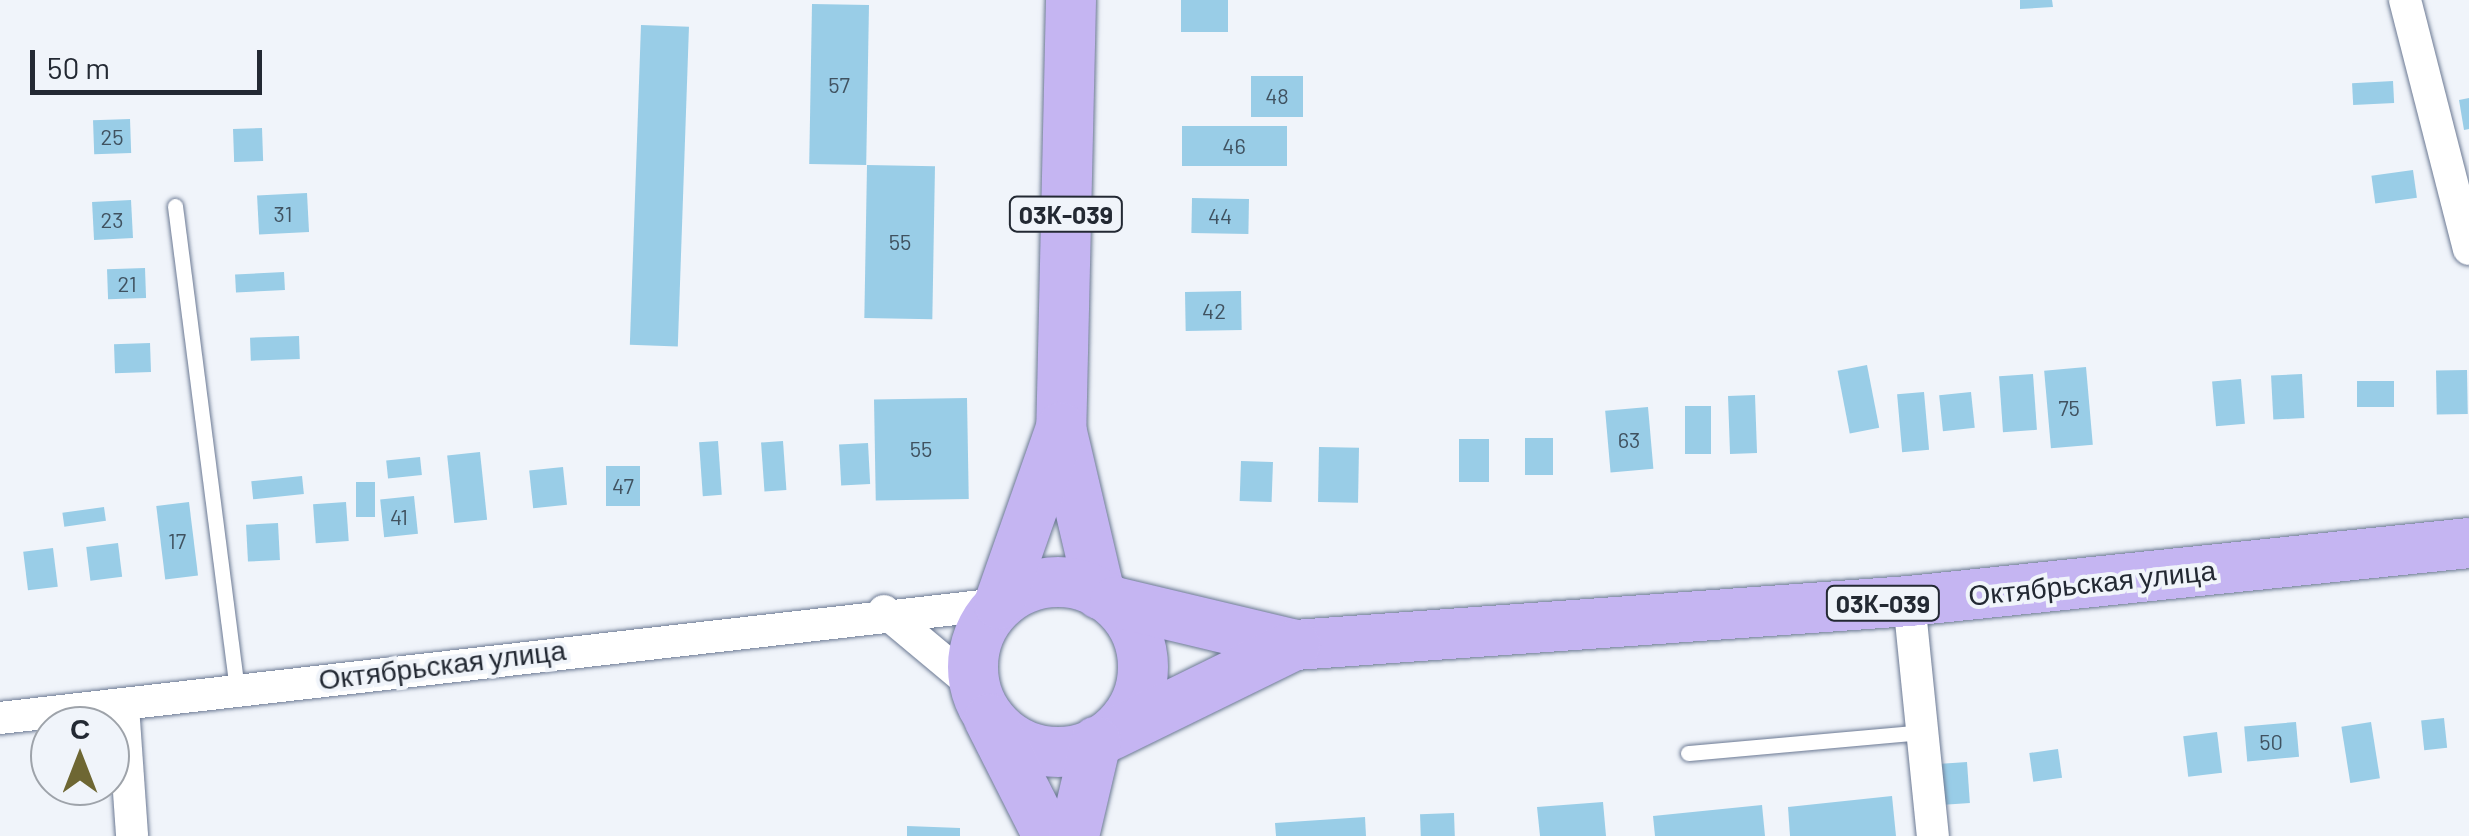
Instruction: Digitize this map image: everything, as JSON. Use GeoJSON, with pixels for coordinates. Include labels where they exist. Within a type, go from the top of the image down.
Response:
{"type":"FeatureCollection","features":[{"type":"Feature","properties":{"kind":"main road","name":"03К-039"},"geometry":{"type":"LineString","coordinates":[[1071,0],[1061,428],[1107,598]]}},
{"type":"Feature","properties":{"kind":"main road"},"geometry":{"type":"LineString","coordinates":[[1048,836],[981,701],[972,658],[999,604],[1061,428]]}},
{"type":"Feature","properties":{"kind":"main road","name":"Октябрьская улица"},"geometry":{"type":"LineString","coordinates":[[1107,598],[1295,645],[1910,601],[2469,543]]}},
{"type":"Feature","properties":{"kind":"main road"},"geometry":{"type":"LineString","coordinates":[[999,604],[1036,584],[1078,583],[1107,598],[1138,632],[1144,669],[1135,706],[1103,739],[1074,836]]}},
{"type":"Feature","properties":{"kind":"main road","name":"Октябрьская улица"},"geometry":{"type":"LineString","coordinates":[[1103,739],[1295,645]]}},
{"type":"Feature","properties":{"kind":"main road"},"geometry":{"type":"LineString","coordinates":[[981,701],[1044,752],[1103,739]]}},
{"type":"Feature","properties":{"kind":"street"},"geometry":{"type":"LineString","coordinates":[[2405,0],[2469,249]]}},
{"type":"Feature","properties":{"kind":"street"},"geometry":{"type":"LineString","coordinates":[[1910,601],[1933,836]]}},
{"type":"Feature","properties":{"kind":"street","name":"Октябрьская улица"},"geometry":{"type":"LineString","coordinates":[[123,706],[236,688],[884,611],[999,604]]}},
{"type":"Feature","properties":{"kind":"street"},"geometry":{"type":"LineString","coordinates":[[884,611],[981,701]]}},
{"type":"Feature","properties":{"kind":"street","name":"Октябрьская улица"},"geometry":{"type":"LineString","coordinates":[[0,718],[30,715]]}},
{"type":"Feature","properties":{"kind":"street"},"geometry":{"type":"LineString","coordinates":[[130,806],[132,836]]}},
{"type":"Feature","properties":{"kind":"lane"},"geometry":{"type":"LineString","coordinates":[[175,206],[236,688]]}},
{"type":"Feature","properties":{"kind":"lane"},"geometry":{"type":"LineString","coordinates":[[1688,753],[1922,732]]}},
{"type":"Feature","properties":{"kind":"building"},"geometry":{"type":"Polygon","coordinates":[[[1181,0],[1228,0],[1228,32],[1181,32],[1181,0]]]}},
{"type":"Feature","properties":{"kind":"building"},"geometry":{"type":"Polygon","coordinates":[[[2020,0],[2052,0],[2053,7],[2020,9],[2020,0]]]}},
{"type":"Feature","properties":{"kind":"building"},"geometry":{"type":"Polygon","coordinates":[[[812,4],[869,5],[866,165],[809,164],[812,4]]]}},
{"type":"Feature","properties":{"kind":"building"},"geometry":{"type":"Polygon","coordinates":[[[641,25],[689,27],[678,346],[630,345],[641,25]]]}},
{"type":"Feature","properties":{"kind":"building"},"geometry":{"type":"Polygon","coordinates":[[[1251,76],[1303,76],[1303,117],[1251,117],[1251,76]]]}},
{"type":"Feature","properties":{"kind":"building"},"geometry":{"type":"Polygon","coordinates":[[[2393,81],[2394,103],[2353,105],[2352,83],[2393,81]]]}},
{"type":"Feature","properties":{"kind":"building"},"geometry":{"type":"Polygon","coordinates":[[[2469,98],[2469,129],[2464,130],[2459,100],[2469,98]]]}},
{"type":"Feature","properties":{"kind":"building"},"geometry":{"type":"Polygon","coordinates":[[[130,119],[131,153],[94,154],[93,120],[130,119]]]}},
{"type":"Feature","properties":{"kind":"building"},"geometry":{"type":"Polygon","coordinates":[[[1182,126],[1287,126],[1287,166],[1182,166],[1182,126]]]}},
{"type":"Feature","properties":{"kind":"building"},"geometry":{"type":"Polygon","coordinates":[[[262,128],[263,161],[234,162],[233,129],[262,128]]]}},
{"type":"Feature","properties":{"kind":"building"},"geometry":{"type":"Polygon","coordinates":[[[867,165],[935,166],[932,319],[864,318],[867,165]]]}},
{"type":"Feature","properties":{"kind":"building"},"geometry":{"type":"Polygon","coordinates":[[[2413,170],[2417,198],[2375,204],[2371,176],[2413,170]]]}},
{"type":"Feature","properties":{"kind":"building"},"geometry":{"type":"Polygon","coordinates":[[[307,193],[309,232],[259,235],[257,196],[307,193]]]}},
{"type":"Feature","properties":{"kind":"building"},"geometry":{"type":"Polygon","coordinates":[[[1192,198],[1249,199],[1248,234],[1191,233],[1192,198]]]}},
{"type":"Feature","properties":{"kind":"building"},"geometry":{"type":"Polygon","coordinates":[[[131,200],[133,238],[94,240],[92,202],[131,200]]]}},
{"type":"Feature","properties":{"kind":"building"},"geometry":{"type":"Polygon","coordinates":[[[145,268],[146,298],[108,299],[107,269],[145,268]]]}},
{"type":"Feature","properties":{"kind":"building"},"geometry":{"type":"Polygon","coordinates":[[[284,272],[285,290],[236,293],[235,275],[284,272]]]}},
{"type":"Feature","properties":{"kind":"building"},"geometry":{"type":"Polygon","coordinates":[[[1241,291],[1242,330],[1186,331],[1185,292],[1241,291]]]}},
{"type":"Feature","properties":{"kind":"building"},"geometry":{"type":"Polygon","coordinates":[[[299,336],[300,359],[251,361],[250,338],[299,336]]]}},
{"type":"Feature","properties":{"kind":"building"},"geometry":{"type":"Polygon","coordinates":[[[150,343],[151,372],[115,373],[114,344],[150,343]]]}},
{"type":"Feature","properties":{"kind":"building"},"geometry":{"type":"Polygon","coordinates":[[[1867,365],[1879,428],[1850,434],[1838,371],[1867,365]]]}},
{"type":"Feature","properties":{"kind":"building"},"geometry":{"type":"Polygon","coordinates":[[[2086,367],[2093,445],[2051,448],[2044,371],[2086,367]]]}},
{"type":"Feature","properties":{"kind":"building"},"geometry":{"type":"Polygon","coordinates":[[[2467,370],[2468,414],[2437,415],[2436,371],[2467,370]]]}},
{"type":"Feature","properties":{"kind":"building"},"geometry":{"type":"Polygon","coordinates":[[[2033,374],[2037,430],[2003,432],[1999,376],[2033,374]]]}},
{"type":"Feature","properties":{"kind":"building"},"geometry":{"type":"Polygon","coordinates":[[[2302,374],[2304,418],[2273,420],[2271,376],[2302,374]]]}},
{"type":"Feature","properties":{"kind":"building"},"geometry":{"type":"Polygon","coordinates":[[[2241,379],[2245,424],[2216,426],[2212,382],[2241,379]]]}},
{"type":"Feature","properties":{"kind":"building"},"geometry":{"type":"Polygon","coordinates":[[[2357,381],[2394,381],[2394,407],[2357,407],[2357,381]]]}},
{"type":"Feature","properties":{"kind":"building"},"geometry":{"type":"Polygon","coordinates":[[[1924,392],[1929,450],[1902,452],[1897,394],[1924,392]]]}},
{"type":"Feature","properties":{"kind":"building"},"geometry":{"type":"Polygon","coordinates":[[[1971,392],[1975,428],[1943,431],[1939,395],[1971,392]]]}},
{"type":"Feature","properties":{"kind":"building"},"geometry":{"type":"Polygon","coordinates":[[[1755,395],[1757,453],[1730,454],[1728,396],[1755,395]]]}},
{"type":"Feature","properties":{"kind":"building"},"geometry":{"type":"Polygon","coordinates":[[[967,398],[969,499],[876,501],[874,400],[967,398]]]}},
{"type":"Feature","properties":{"kind":"building"},"geometry":{"type":"Polygon","coordinates":[[[1685,406],[1711,406],[1711,454],[1685,454],[1685,406]]]}},
{"type":"Feature","properties":{"kind":"building"},"geometry":{"type":"Polygon","coordinates":[[[1648,407],[1653,469],[1611,473],[1605,411],[1648,407]]]}},
{"type":"Feature","properties":{"kind":"building"},"geometry":{"type":"Polygon","coordinates":[[[1525,438],[1553,438],[1553,475],[1525,475],[1525,438]]]}},
{"type":"Feature","properties":{"kind":"building"},"geometry":{"type":"Polygon","coordinates":[[[1459,439],[1489,439],[1489,482],[1459,482],[1459,439]]]}},
{"type":"Feature","properties":{"kind":"building"},"geometry":{"type":"Polygon","coordinates":[[[718,441],[722,495],[703,496],[699,442],[718,441]]]}},
{"type":"Feature","properties":{"kind":"building"},"geometry":{"type":"Polygon","coordinates":[[[783,441],[786,490],[764,491],[761,443],[783,441]]]}},
{"type":"Feature","properties":{"kind":"building"},"geometry":{"type":"Polygon","coordinates":[[[868,443],[870,484],[841,485],[839,445],[868,443]]]}},
{"type":"Feature","properties":{"kind":"building"},"geometry":{"type":"Polygon","coordinates":[[[1319,447],[1359,448],[1358,503],[1318,502],[1319,447]]]}},
{"type":"Feature","properties":{"kind":"building"},"geometry":{"type":"Polygon","coordinates":[[[480,452],[487,520],[454,523],[447,455],[480,452]]]}},
{"type":"Feature","properties":{"kind":"building"},"geometry":{"type":"Polygon","coordinates":[[[420,457],[422,475],[388,478],[386,461],[420,457]]]}},
{"type":"Feature","properties":{"kind":"building"},"geometry":{"type":"Polygon","coordinates":[[[1241,461],[1273,462],[1272,502],[1240,501],[1241,461]]]}},
{"type":"Feature","properties":{"kind":"building"},"geometry":{"type":"Polygon","coordinates":[[[606,466],[640,466],[640,506],[606,506],[606,466]]]}},
{"type":"Feature","properties":{"kind":"building"},"geometry":{"type":"Polygon","coordinates":[[[563,467],[567,505],[533,508],[529,471],[563,467]]]}},
{"type":"Feature","properties":{"kind":"building"},"geometry":{"type":"Polygon","coordinates":[[[302,476],[304,494],[253,499],[251,481],[302,476]]]}},
{"type":"Feature","properties":{"kind":"building"},"geometry":{"type":"Polygon","coordinates":[[[356,482],[375,482],[375,517],[356,517],[356,482]]]}},
{"type":"Feature","properties":{"kind":"building"},"geometry":{"type":"Polygon","coordinates":[[[414,496],[418,534],[384,537],[380,500],[414,496]]]}},
{"type":"Feature","properties":{"kind":"building"},"geometry":{"type":"Polygon","coordinates":[[[189,502],[198,575],[165,579],[156,506],[189,502]]]}},
{"type":"Feature","properties":{"kind":"building"},"geometry":{"type":"Polygon","coordinates":[[[346,502],[349,541],[316,543],[313,504],[346,502]]]}},
{"type":"Feature","properties":{"kind":"building"},"geometry":{"type":"Polygon","coordinates":[[[104,507],[106,521],[64,527],[62,513],[104,507]]]}},
{"type":"Feature","properties":{"kind":"building"},"geometry":{"type":"Polygon","coordinates":[[[278,523],[280,560],[248,562],[246,525],[278,523]]]}},
{"type":"Feature","properties":{"kind":"building"},"geometry":{"type":"Polygon","coordinates":[[[118,543],[122,577],[90,581],[86,547],[118,543]]]}},
{"type":"Feature","properties":{"kind":"building"},"geometry":{"type":"Polygon","coordinates":[[[53,548],[58,587],[28,590],[23,552],[53,548]]]}},
{"type":"Feature","properties":{"kind":"building"},"geometry":{"type":"Polygon","coordinates":[[[2444,718],[2447,748],[2424,750],[2421,720],[2444,718]]]}},
{"type":"Feature","properties":{"kind":"building"},"geometry":{"type":"Polygon","coordinates":[[[2296,722],[2299,757],[2247,761],[2244,727],[2296,722]]]}},
{"type":"Feature","properties":{"kind":"building"},"geometry":{"type":"Polygon","coordinates":[[[2371,722],[2380,778],[2350,783],[2341,727],[2371,722]]]}},
{"type":"Feature","properties":{"kind":"building"},"geometry":{"type":"Polygon","coordinates":[[[2217,732],[2222,773],[2188,777],[2183,736],[2217,732]]]}},
{"type":"Feature","properties":{"kind":"building"},"geometry":{"type":"Polygon","coordinates":[[[2058,749],[2062,778],[2033,782],[2029,753],[2058,749]]]}},
{"type":"Feature","properties":{"kind":"building"},"geometry":{"type":"Polygon","coordinates":[[[1967,762],[1970,803],[1937,805],[1934,764],[1967,762]]]}},
{"type":"Feature","properties":{"kind":"building"},"geometry":{"type":"Polygon","coordinates":[[[1892,796],[1896,836],[1790,836],[1788,807],[1892,796]]]}},
{"type":"Feature","properties":{"kind":"building"},"geometry":{"type":"Polygon","coordinates":[[[1603,802],[1606,836],[1540,836],[1537,807],[1603,802]]]}},
{"type":"Feature","properties":{"kind":"building"},"geometry":{"type":"Polygon","coordinates":[[[1762,805],[1765,836],[1655,836],[1653,816],[1762,805]]]}},
{"type":"Feature","properties":{"kind":"building"},"geometry":{"type":"Polygon","coordinates":[[[1454,813],[1455,836],[1421,836],[1420,814],[1454,813]]]}},
{"type":"Feature","properties":{"kind":"building"},"geometry":{"type":"Polygon","coordinates":[[[1365,817],[1366,836],[1276,836],[1275,823],[1365,817]]]}},
{"type":"Feature","properties":{"kind":"building"},"geometry":{"type":"Polygon","coordinates":[[[907,826],[960,828],[960,836],[907,836],[907,826]]]}}]}
